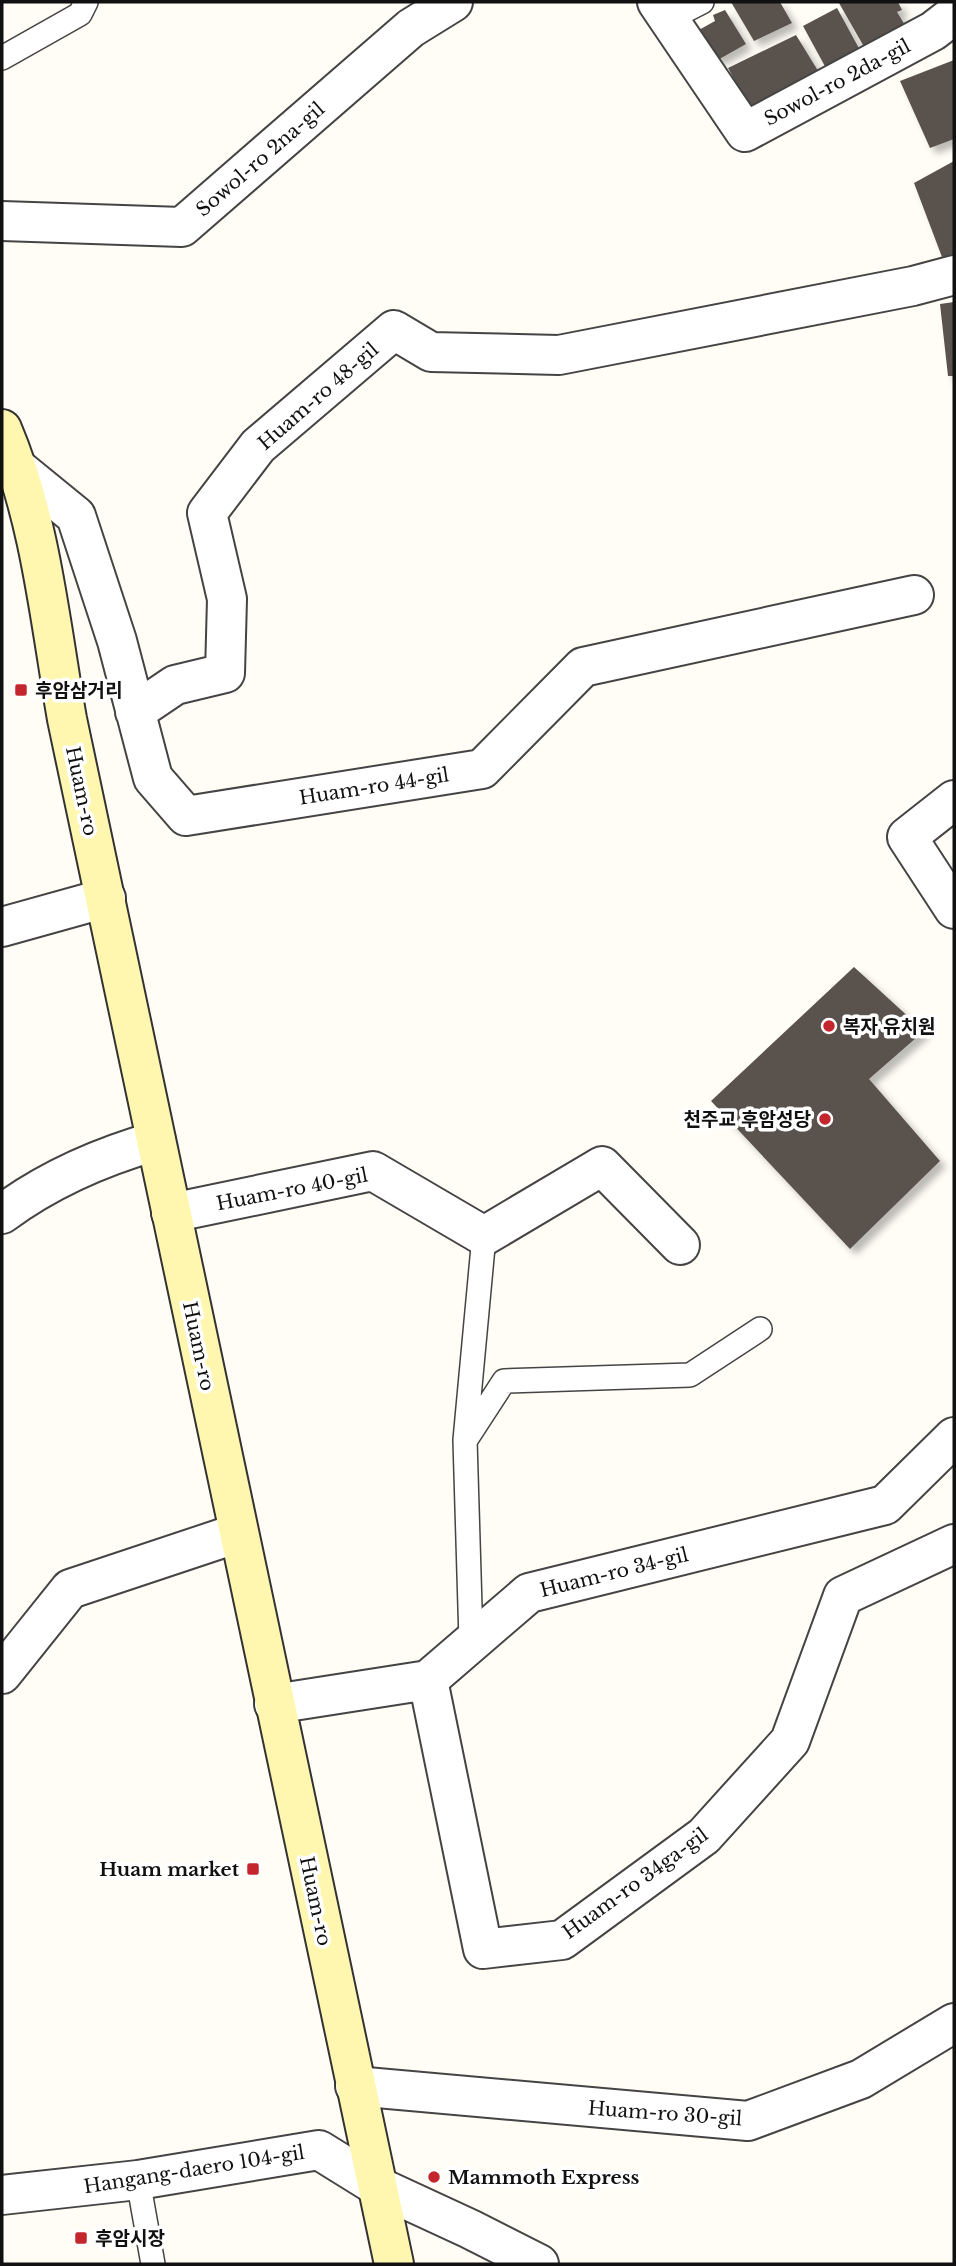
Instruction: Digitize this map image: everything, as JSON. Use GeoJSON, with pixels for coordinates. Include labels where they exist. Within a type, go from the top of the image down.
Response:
{"type":"FeatureCollection","features":[{"type":"Feature","properties":{"kind":"main road","name":"Huam-ro"},"geometry":{"type":"LineString","coordinates":[[2,429],[36,533],[67,719],[394,2264]]}},
{"type":"Feature","properties":{"kind":"street","name":"Sowol-ro 2na-gil"},"geometry":{"type":"LineString","coordinates":[[2,221],[182,227],[403,15],[453,2]]}},
{"type":"Feature","properties":{"kind":"street","name":"Sowol-ro 2da-gil"},"geometry":{"type":"LineString","coordinates":[[663,11],[745,132],[933,31],[954,15]]}},
{"type":"Feature","properties":{"kind":"street","name":"Huam-ro 48-gil"},"geometry":{"type":"LineString","coordinates":[[135,712],[175,685],[225,673],[227,598],[207,513],[258,446],[394,330],[431,352],[559,355],[913,286],[954,275]]}},
{"type":"Feature","properties":{"kind":"street","name":"Huam-ro 44-gil"},"geometry":{"type":"LineString","coordinates":[[16,467],[76,516],[117,641],[153,778],[186,816],[482,769],[583,667],[914,595]]}},
{"type":"Feature","properties":{"kind":"street"},"geometry":{"type":"LineString","coordinates":[[954,800],[907,837],[954,909]]}},
{"type":"Feature","properties":{"kind":"street"},"geometry":{"type":"LineString","coordinates":[[2,927],[106,898]]}},
{"type":"Feature","properties":{"kind":"street"},"geometry":{"type":"LineString","coordinates":[[2,1214],[51,1181],[121,1151],[156,1141]]}},
{"type":"Feature","properties":{"kind":"street"},"geometry":{"type":"LineString","coordinates":[[484,1236],[603,1166],[680,1245]]}},
{"type":"Feature","properties":{"kind":"street","name":"Huam-ro 40-gil"},"geometry":{"type":"LineString","coordinates":[[171,1213],[373,1171],[484,1236]]}},
{"type":"Feature","properties":{"kind":"street","name":"Huam-ro 34-gil"},"geometry":{"type":"LineString","coordinates":[[428,1680],[529,1592],[885,1505],[954,1437]]}},
{"type":"Feature","properties":{"kind":"street"},"geometry":{"type":"LineString","coordinates":[[2,1674],[70,1589],[238,1534]]}},
{"type":"Feature","properties":{"kind":"street","name":"Huam-ro 34ga-gil"},"geometry":{"type":"LineString","coordinates":[[428,1680],[483,1949],[562,1940],[704,1836],[790,1741],[843,1596],[954,1544]]}},
{"type":"Feature","properties":{"kind":"street"},"geometry":{"type":"LineString","coordinates":[[274,1704],[428,1680]]}},
{"type":"Feature","properties":{"kind":"street","name":"Huam-ro 30-gil"},"geometry":{"type":"LineString","coordinates":[[355,2086],[748,2121],[861,2079],[954,2023]]}},
{"type":"Feature","properties":{"kind":"street","name":"Hangang-daero 104-gil"},"geometry":{"type":"LineString","coordinates":[[2,2195],[138,2180],[319,2150],[377,2186],[539,2264]]}},
{"type":"Feature","properties":{"kind":"lane"},"geometry":{"type":"LineString","coordinates":[[2,58],[80,14],[86,2]]}},
{"type":"Feature","properties":{"kind":"lane"},"geometry":{"type":"LineString","coordinates":[[663,11],[702,2]]}},
{"type":"Feature","properties":{"kind":"lane"},"geometry":{"type":"LineString","coordinates":[[471,1641],[466,1440],[484,1236]]}},
{"type":"Feature","properties":{"kind":"lane"},"geometry":{"type":"LineString","coordinates":[[466,1440],[504,1381],[690,1376],[760,1329]]}},
{"type":"Feature","properties":{"kind":"lane"},"geometry":{"type":"LineString","coordinates":[[138,2180],[153,2264]]}},
{"type":"Feature","properties":{"kind":"building"},"geometry":{"type":"Polygon","coordinates":[[[731,2],[780,2],[792,23],[754,41],[731,2]]]}},
{"type":"Feature","properties":{"kind":"building"},"geometry":{"type":"Polygon","coordinates":[[[898,2],[902,10],[897,12],[908,30],[867,52],[839,3],[898,2]]]}},
{"type":"Feature","properties":{"kind":"building"},"geometry":{"type":"Polygon","coordinates":[[[837,8],[861,52],[827,70],[803,26],[837,8]]]}},
{"type":"Feature","properties":{"kind":"building"},"geometry":{"type":"Polygon","coordinates":[[[725,10],[746,44],[716,61],[697,31],[715,21],[713,15],[725,10]]]}},
{"type":"Feature","properties":{"kind":"building"},"geometry":{"type":"Polygon","coordinates":[[[796,35],[820,74],[750,109],[728,68],[796,35]]]}},
{"type":"Feature","properties":{"kind":"building"},"geometry":{"type":"Polygon","coordinates":[[[954,60],[954,139],[930,148],[900,81],[954,60]]]}},
{"type":"Feature","properties":{"kind":"building"},"geometry":{"type":"Polygon","coordinates":[[[954,161],[954,254],[942,257],[914,183],[954,161]]]}},
{"type":"Feature","properties":{"kind":"building"},"geometry":{"type":"Polygon","coordinates":[[[954,302],[954,376],[948,376],[940,304],[954,302]]]}},
{"type":"Feature","properties":{"kind":"building"},"geometry":{"type":"Polygon","coordinates":[[[854,967],[924,1031],[869,1079],[940,1161],[850,1249],[711,1101],[854,967]]]}},
{"type":"Feature","properties":{"kind":"place","name":"후암삼거리"},"geometry":{"type":"Point","coordinates":[21,690]}},
{"type":"Feature","properties":{"kind":"place","name":"복자 유치원"},"geometry":{"type":"Point","coordinates":[829,1026]}},
{"type":"Feature","properties":{"kind":"place","name":"천주교 후암성당"},"geometry":{"type":"Point","coordinates":[825,1119]}},
{"type":"Feature","properties":{"kind":"place","name":"Huam market"},"geometry":{"type":"Point","coordinates":[253,1869]}},
{"type":"Feature","properties":{"kind":"place","name":"Mammoth Express"},"geometry":{"type":"Point","coordinates":[434,2177]}},
{"type":"Feature","properties":{"kind":"place","name":"후암시장"},"geometry":{"type":"Point","coordinates":[81,2238]}}]}
